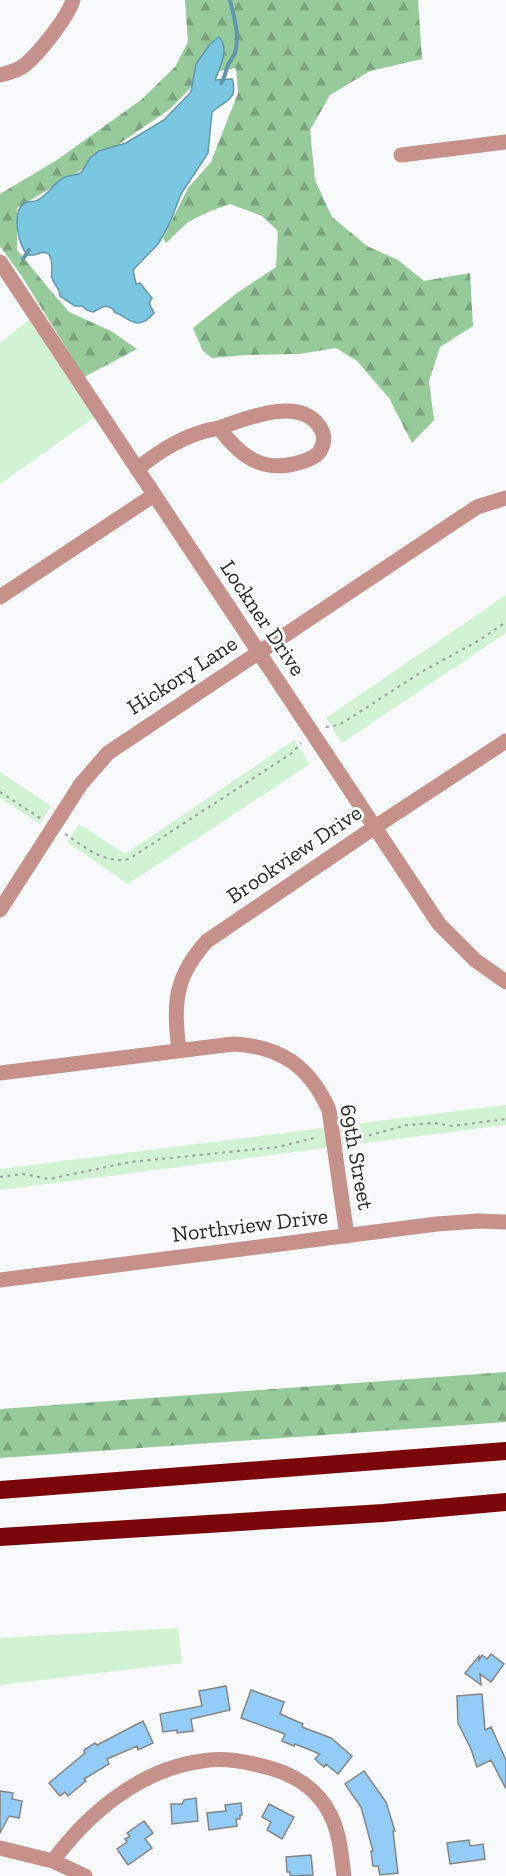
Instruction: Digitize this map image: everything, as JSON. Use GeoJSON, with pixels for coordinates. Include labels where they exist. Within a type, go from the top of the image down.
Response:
{"type":"FeatureCollection","features":[{"type":"Feature","properties":{"kind":"highway"},"geometry":{"type":"LineString","coordinates":[[0,1490],[506,1451]]}},
{"type":"Feature","properties":{"kind":"highway"},"geometry":{"type":"LineString","coordinates":[[0,1537],[383,1513],[506,1502]]}},
{"type":"Feature","properties":{"kind":"street"},"geometry":{"type":"LineString","coordinates":[[0,75],[13,72],[25,65],[63,21],[73,0]]}},
{"type":"Feature","properties":{"kind":"street"},"geometry":{"type":"LineString","coordinates":[[401,155],[506,142]]}},
{"type":"Feature","properties":{"kind":"street","name":"Lockner Drive"},"geometry":{"type":"LineString","coordinates":[[0,262],[439,924],[475,960],[506,982]]}},
{"type":"Feature","properties":{"kind":"street"},"geometry":{"type":"LineString","coordinates":[[137,469],[186,436],[271,412],[290,410],[308,417],[320,426],[324,441],[319,453],[309,460],[275,465],[254,461],[244,455],[234,447],[219,428]]}},
{"type":"Feature","properties":{"kind":"street"},"geometry":{"type":"LineString","coordinates":[[0,597],[154,495]]}},
{"type":"Feature","properties":{"kind":"street","name":"Hickory Lane"},"geometry":{"type":"LineString","coordinates":[[0,910],[81,784],[108,753],[477,507],[506,498]]}},
{"type":"Feature","properties":{"kind":"street","name":"Brookview Drive"},"geometry":{"type":"LineString","coordinates":[[178,1050],[175,1002],[179,984],[195,954],[219,931],[506,741]]}},
{"type":"Feature","properties":{"kind":"street","name":"69th Street"},"geometry":{"type":"LineString","coordinates":[[178,1050],[225,1044],[251,1045],[284,1056],[312,1079],[329,1110],[347,1236]]}},
{"type":"Feature","properties":{"kind":"street"},"geometry":{"type":"LineString","coordinates":[[0,1073],[178,1050]]}},
{"type":"Feature","properties":{"kind":"street","name":"Northview Drive"},"geometry":{"type":"LineString","coordinates":[[0,1280],[437,1224],[478,1221],[506,1222]]}},
{"type":"Feature","properties":{"kind":"street"},"geometry":{"type":"LineString","coordinates":[[53,1861],[81,1827],[125,1791],[175,1768],[201,1761],[228,1760],[250,1762],[279,1771],[294,1777],[308,1787],[330,1813],[336,1829],[344,1876]]}},
{"type":"Feature","properties":{"kind":"street"},"geometry":{"type":"LineString","coordinates":[[0,1848],[53,1861],[85,1876]]}},
{"type":"Feature","properties":{"kind":"path"},"geometry":{"type":"LineString","coordinates":[[0,792],[99,856],[113,861],[129,859],[292,753],[312,732],[344,722],[423,671],[478,641],[506,622]]}},
{"type":"Feature","properties":{"kind":"path"},"geometry":{"type":"LineString","coordinates":[[0,1177],[22,1174],[49,1179],[130,1162],[278,1146],[334,1133],[344,1132],[363,1137],[408,1125],[435,1123],[452,1126],[506,1119]]}},
{"type":"Feature","properties":{"kind":"green space"},"geometry":{"type":"Polygon","coordinates":[[[185,0],[418,0],[422,59],[370,71],[330,95],[310,130],[315,180],[332,217],[367,246],[398,260],[424,281],[470,273],[473,326],[440,347],[429,381],[434,420],[412,443],[389,398],[357,361],[336,348],[299,354],[212,358],[203,351],[193,328],[237,293],[276,267],[278,231],[262,216],[230,204],[188,222],[166,243],[163,238],[188,188],[211,162],[238,93],[236,68],[204,74],[170,109],[78,172],[17,208],[17,250],[50,290],[69,312],[111,331],[137,349],[84,377],[23,278],[0,246],[0,194],[57,160],[141,100],[175,67],[188,42],[185,0]]]}},
{"type":"Feature","properties":{"kind":"green space"},"geometry":{"type":"Polygon","coordinates":[[[35,315],[100,413],[0,484],[0,343],[35,315]]]}},
{"type":"Feature","properties":{"kind":"green space"},"geometry":{"type":"Polygon","coordinates":[[[506,595],[506,633],[342,743],[326,718],[506,595]]]}},
{"type":"Feature","properties":{"kind":"green space"},"geometry":{"type":"Polygon","coordinates":[[[294,740],[310,764],[128,884],[67,842],[79,824],[125,854],[294,740]]]}},
{"type":"Feature","properties":{"kind":"green space"},"geometry":{"type":"Polygon","coordinates":[[[0,772],[51,806],[40,824],[0,798],[0,772]]]}},
{"type":"Feature","properties":{"kind":"green space"},"geometry":{"type":"Polygon","coordinates":[[[506,1105],[506,1125],[0,1190],[0,1169],[506,1105]]]}},
{"type":"Feature","properties":{"kind":"green space"},"geometry":{"type":"Polygon","coordinates":[[[506,1372],[506,1422],[0,1458],[0,1409],[506,1372]]]}},
{"type":"Feature","properties":{"kind":"green space"},"geometry":{"type":"Polygon","coordinates":[[[178,1628],[182,1663],[0,1685],[0,1638],[178,1628]]]}},
{"type":"Feature","properties":{"kind":"water"},"geometry":{"type":"Polygon","coordinates":[[[219,37],[224,52],[215,80],[232,79],[234,91],[229,99],[212,112],[208,153],[181,194],[169,225],[158,244],[133,270],[136,284],[140,283],[152,298],[149,303],[154,313],[148,319],[138,323],[108,307],[93,312],[82,306],[75,306],[60,296],[52,278],[52,261],[49,254],[43,252],[28,255],[24,251],[17,220],[21,207],[26,202],[42,198],[63,178],[81,173],[90,158],[99,151],[126,143],[164,120],[191,92],[196,64],[210,44],[219,37]]]}},
{"type":"Feature","properties":{"kind":"building"},"geometry":{"type":"Polygon","coordinates":[[[491,1654],[504,1664],[491,1682],[480,1674],[481,1685],[465,1673],[479,1656],[479,1660],[482,1655],[487,1659],[491,1654]]]}},
{"type":"Feature","properties":{"kind":"building"},"geometry":{"type":"Polygon","coordinates":[[[226,1686],[230,1710],[191,1719],[193,1731],[163,1732],[160,1714],[202,1706],[199,1691],[226,1686]]]}},
{"type":"Feature","properties":{"kind":"building"},"geometry":{"type":"Polygon","coordinates":[[[251,1690],[284,1702],[280,1714],[303,1724],[302,1727],[331,1738],[352,1756],[338,1774],[326,1764],[324,1767],[315,1759],[320,1754],[282,1741],[285,1734],[241,1718],[251,1690]]]}},
{"type":"Feature","properties":{"kind":"building"},"geometry":{"type":"Polygon","coordinates":[[[482,1694],[485,1730],[491,1727],[506,1760],[506,1789],[491,1760],[477,1767],[458,1723],[457,1696],[482,1694]]]}},
{"type":"Feature","properties":{"kind":"building"},"geometry":{"type":"Polygon","coordinates":[[[143,1721],[153,1743],[138,1750],[137,1746],[107,1759],[109,1764],[84,1779],[86,1781],[68,1796],[65,1792],[60,1796],[49,1783],[85,1753],[84,1750],[143,1721]]]}},
{"type":"Feature","properties":{"kind":"building"},"geometry":{"type":"Polygon","coordinates":[[[364,1771],[386,1802],[395,1831],[393,1831],[398,1873],[380,1875],[378,1866],[373,1866],[371,1851],[373,1851],[361,1807],[345,1784],[364,1771]]]}},
{"type":"Feature","properties":{"kind":"building"},"geometry":{"type":"Polygon","coordinates":[[[0,1791],[13,1793],[12,1799],[22,1801],[19,1818],[9,1816],[0,1833],[0,1791]]]}},
{"type":"Feature","properties":{"kind":"building"},"geometry":{"type":"Polygon","coordinates":[[[196,1798],[198,1821],[172,1824],[171,1804],[182,1804],[184,1800],[196,1798]]]}},
{"type":"Feature","properties":{"kind":"building"},"geometry":{"type":"Polygon","coordinates":[[[241,1803],[242,1815],[240,1819],[236,1819],[237,1826],[209,1830],[207,1813],[226,1811],[225,1805],[241,1803]]]}},
{"type":"Feature","properties":{"kind":"building"},"geometry":{"type":"Polygon","coordinates":[[[269,1804],[294,1817],[282,1839],[267,1830],[271,1822],[262,1817],[269,1804]]]}},
{"type":"Feature","properties":{"kind":"building"},"geometry":{"type":"Polygon","coordinates":[[[144,1821],[153,1833],[145,1839],[152,1848],[128,1865],[117,1849],[127,1842],[125,1839],[130,1836],[127,1833],[144,1821]]]}},
{"type":"Feature","properties":{"kind":"building"},"geometry":{"type":"Polygon","coordinates":[[[469,1840],[470,1846],[483,1844],[485,1859],[450,1864],[447,1843],[469,1840]]]}},
{"type":"Feature","properties":{"kind":"building"},"geometry":{"type":"Polygon","coordinates":[[[311,1855],[313,1875],[290,1876],[290,1872],[287,1872],[286,1857],[311,1855]]]}},
{"type":"Feature","properties":{"kind":"waterway"},"geometry":{"type":"LineString","coordinates":[[221,83],[235,53],[237,40],[230,0]]}},
{"type":"Feature","properties":{"kind":"waterway"},"geometry":{"type":"LineString","coordinates":[[23,259],[29,250]]}}]}
